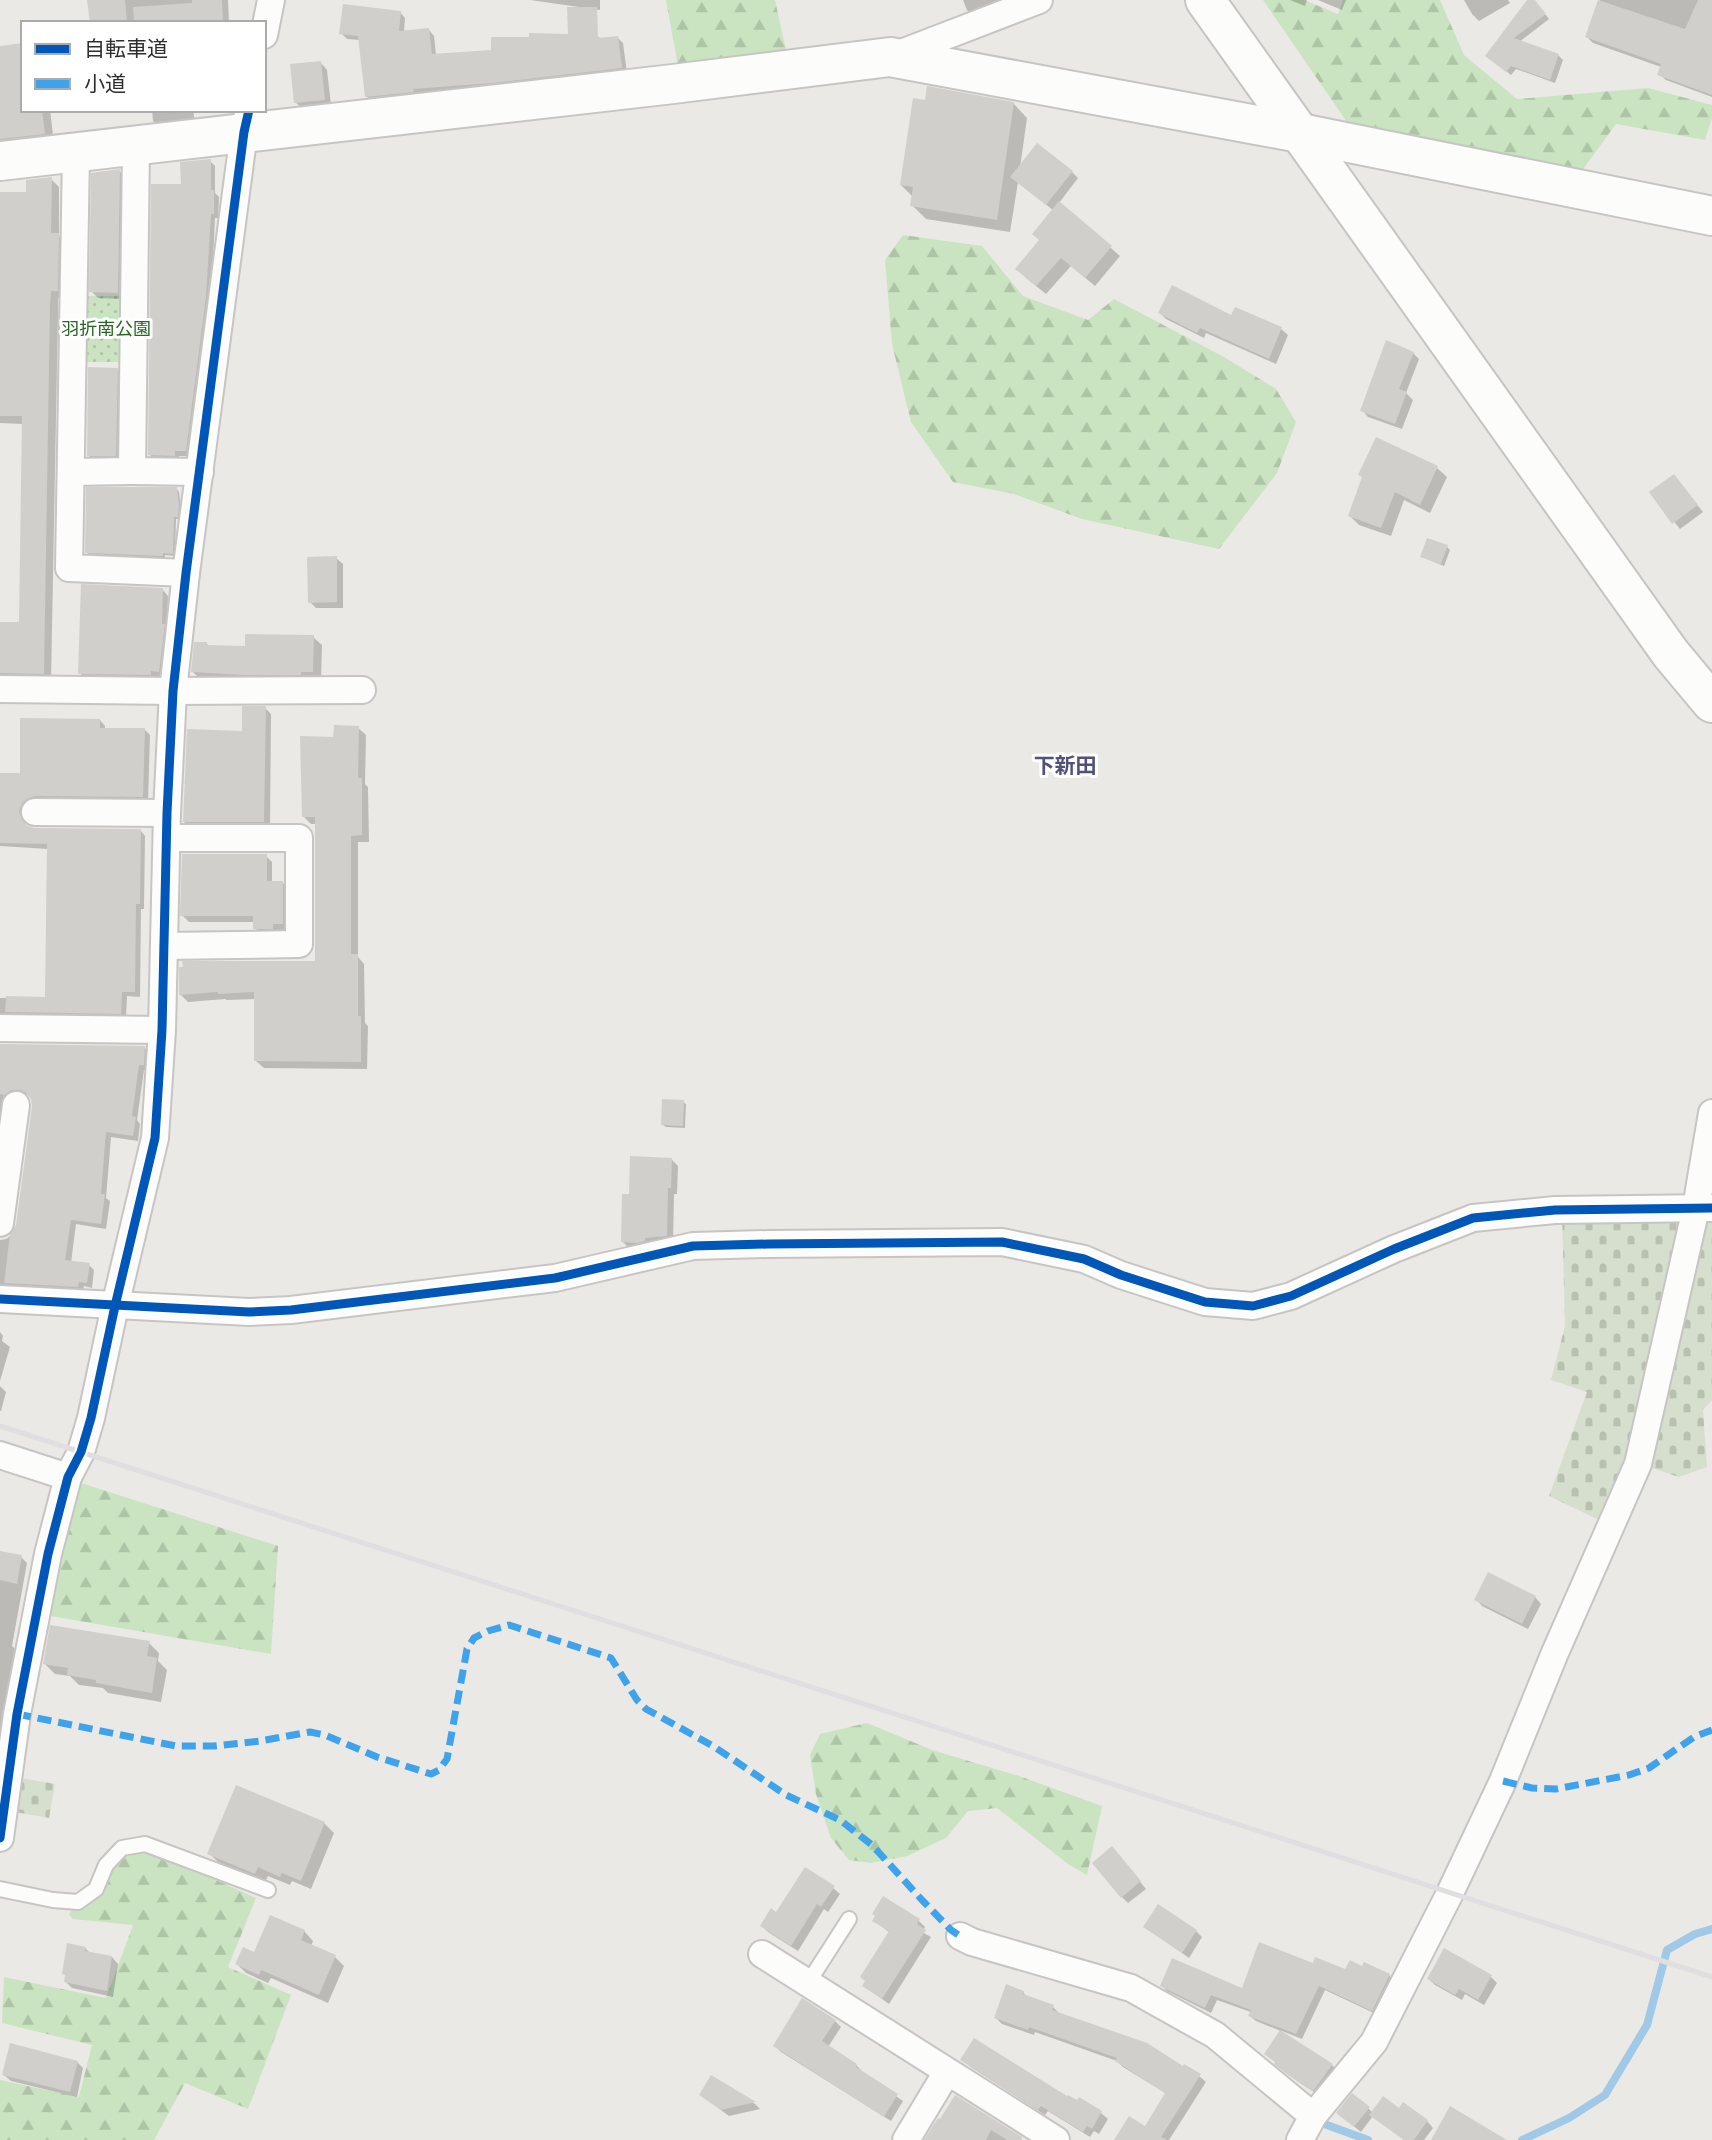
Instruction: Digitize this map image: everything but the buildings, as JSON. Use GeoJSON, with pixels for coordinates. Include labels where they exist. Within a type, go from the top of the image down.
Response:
{"type":"FeatureCollection","features":[{"type":"Feature","properties":{"kind":"street"},"geometry":{"type":"LineString","coordinates":[[266,25],[271,0]]}},
{"type":"Feature","properties":{"kind":"street"},"geometry":{"type":"LineString","coordinates":[[0,161],[136,145],[246,121],[685,83],[890,57],[1039,0]]}},
{"type":"Feature","properties":{"kind":"street"},"geometry":{"type":"LineString","coordinates":[[1205,0],[1671,654],[1712,703]]}},
{"type":"Feature","properties":{"kind":"street"},"geometry":{"type":"LineString","coordinates":[[890,57],[1710,208]]}},
{"type":"Feature","properties":{"kind":"street"},"geometry":{"type":"LineString","coordinates":[[0,1838],[17,1714],[48,1554],[68,1477],[81,1452],[91,1418],[114,1306],[155,1139],[162,1030],[173,691],[246,121]]}},
{"type":"Feature","properties":{"kind":"street"},"geometry":{"type":"LineString","coordinates":[[132,471],[136,145]]}},
{"type":"Feature","properties":{"kind":"street"},"geometry":{"type":"LineString","coordinates":[[76,153],[69,568],[186,573]]}},
{"type":"Feature","properties":{"kind":"street"},"geometry":{"type":"LineString","coordinates":[[71,472],[200,472]]}},
{"type":"Feature","properties":{"kind":"street"},"geometry":{"type":"LineString","coordinates":[[0,690],[362,690]]}},
{"type":"Feature","properties":{"kind":"street"},"geometry":{"type":"LineString","coordinates":[[35,812],[299,838],[299,944],[164,946]]}},
{"type":"Feature","properties":{"kind":"street"},"geometry":{"type":"LineString","coordinates":[[0,1028],[162,1030]]}},
{"type":"Feature","properties":{"kind":"street"},"geometry":{"type":"LineString","coordinates":[[0,1223],[16,1105]]}},
{"type":"Feature","properties":{"kind":"street"},"geometry":{"type":"LineString","coordinates":[[1300,2140],[1313,2116],[1374,2042],[1450,1893],[1503,1781],[1638,1464],[1704,1208],[1712,1113]]}},
{"type":"Feature","properties":{"kind":"street"},"geometry":{"type":"LineString","coordinates":[[0,1298],[249,1312],[291,1310],[555,1278],[693,1246],[1002,1242],[1084,1259],[1121,1275],[1205,1302],[1253,1306],[1291,1296],[1394,1248],[1473,1218],[1555,1210],[1704,1208]]}},
{"type":"Feature","properties":{"kind":"street"},"geometry":{"type":"LineString","coordinates":[[0,1455],[68,1477]]}},
{"type":"Feature","properties":{"kind":"street"},"geometry":{"type":"LineString","coordinates":[[960,1936],[972,1942],[1131,1988],[1215,2035],[1313,2116]]}},
{"type":"Feature","properties":{"kind":"street"},"geometry":{"type":"LineString","coordinates":[[762,1954],[1056,2140]]}},
{"type":"Feature","properties":{"kind":"street"},"geometry":{"type":"LineString","coordinates":[[906,2140],[947,2072]]}},
{"type":"Feature","properties":{"kind":"lane"},"geometry":{"type":"LineString","coordinates":[[0,1889],[53,1900],[78,1902],[96,1889],[106,1865],[122,1847],[145,1844],[268,1891]]}},
{"type":"Feature","properties":{"kind":"lane"},"geometry":{"type":"LineString","coordinates":[[808,1983],[849,1919]]}},
{"type":"Feature","properties":{"kind":"green space"},"geometry":{"type":"Polygon","coordinates":[[[666,0],[775,0],[787,55],[678,66],[666,0]]]}},
{"type":"Feature","properties":{"kind":"green space"},"geometry":{"type":"Polygon","coordinates":[[[1263,0],[1304,0],[1338,14],[1343,0],[1440,0],[1464,55],[1517,99],[1648,88],[1712,105],[1712,118],[1705,140],[1616,124],[1578,176],[1349,125],[1263,0]]]}},
{"type":"Feature","properties":{"kind":"green space"},"geometry":{"type":"Polygon","coordinates":[[[903,235],[982,246],[1023,296],[1088,320],[1114,299],[1224,357],[1276,389],[1296,422],[1277,473],[1219,549],[1082,519],[1014,494],[953,482],[911,422],[892,344],[885,260],[903,235]]]}},
{"type":"Feature","properties":{"kind":"green space","name":"羽折南公園"},"geometry":{"type":"Polygon","coordinates":[[[87,296],[126,296],[125,362],[87,362],[87,296]]]}},
{"type":"Feature","properties":{"kind":"green space"},"geometry":{"type":"Polygon","coordinates":[[[1712,1212],[1712,1400],[1703,1410],[1707,1467],[1679,1477],[1631,1461],[1603,1522],[1549,1496],[1587,1392],[1551,1380],[1565,1326],[1562,1214],[1712,1212]]]}},
{"type":"Feature","properties":{"kind":"green space"},"geometry":{"type":"Polygon","coordinates":[[[78,1482],[278,1546],[271,1654],[45,1615],[78,1482]]]}},
{"type":"Feature","properties":{"kind":"green space"},"geometry":{"type":"Polygon","coordinates":[[[867,1723],[932,1750],[1019,1776],[1102,1806],[1087,1875],[1068,1864],[997,1808],[968,1811],[946,1838],[907,1856],[871,1863],[849,1860],[831,1838],[816,1794],[810,1755],[820,1734],[867,1723]]]}},
{"type":"Feature","properties":{"kind":"green space"},"geometry":{"type":"Polygon","coordinates":[[[15,1777],[55,1784],[49,1818],[9,1811],[15,1777]]]}},
{"type":"Feature","properties":{"kind":"green space"},"geometry":{"type":"Polygon","coordinates":[[[144,1847],[256,1898],[228,1967],[291,1995],[248,2109],[185,2083],[154,2140],[0,2140],[0,2080],[79,2097],[92,2045],[2,2023],[4,1977],[106,1998],[133,1925],[73,1919],[69,1914],[85,1903],[114,1860],[124,1850],[144,1847]]]}},
{"type":"Feature","properties":{"kind":"waterway"},"geometry":{"type":"LineString","coordinates":[[1522,2140],[1569,2118],[1605,2095],[1647,2025],[1667,1950],[1695,1934],[1712,1929]]}},
{"type":"Feature","properties":{"kind":"waterway"},"geometry":{"type":"LineString","coordinates":[[1316,2121],[1368,2140]]}},
{"type":"Feature","properties":{"kind":"railway"},"geometry":{"type":"LineString","coordinates":[[0,1426],[1712,1977]]}},
{"type":"Feature","properties":{"kind":"marked path"},"geometry":{"type":"LineString","coordinates":[[17,1714],[176,1746],[214,1746],[310,1732],[431,1774],[439,1770],[447,1759],[467,1649],[474,1638],[509,1625],[611,1658],[637,1700],[646,1709],[713,1746],[786,1795],[840,1820],[872,1845],[951,1930],[960,1936]]}},
{"type":"Feature","properties":{"kind":"marked path"},"geometry":{"type":"LineString","coordinates":[[1503,1781],[1532,1788],[1556,1789],[1629,1775],[1649,1768],[1694,1737],[1712,1730]]}},
{"type":"Feature","properties":{"kind":"cycle path"},"geometry":{"type":"LineString","coordinates":[[0,1838],[17,1714],[48,1554],[68,1477],[81,1452],[91,1418],[155,1138],[162,1030],[173,691],[186,573],[249,112]]}},
{"type":"Feature","properties":{"kind":"cycle path"},"geometry":{"type":"LineString","coordinates":[[0,1299],[249,1312],[291,1310],[555,1278],[693,1246],[1002,1242],[1084,1259],[1121,1275],[1205,1302],[1253,1306],[1291,1296],[1394,1249],[1473,1218],[1555,1210],[1712,1208]]}},
{"type":"Feature","properties":{"kind":"district","name":"下新田"},"geometry":{"type":"Point","coordinates":[1065,766]}}]}
